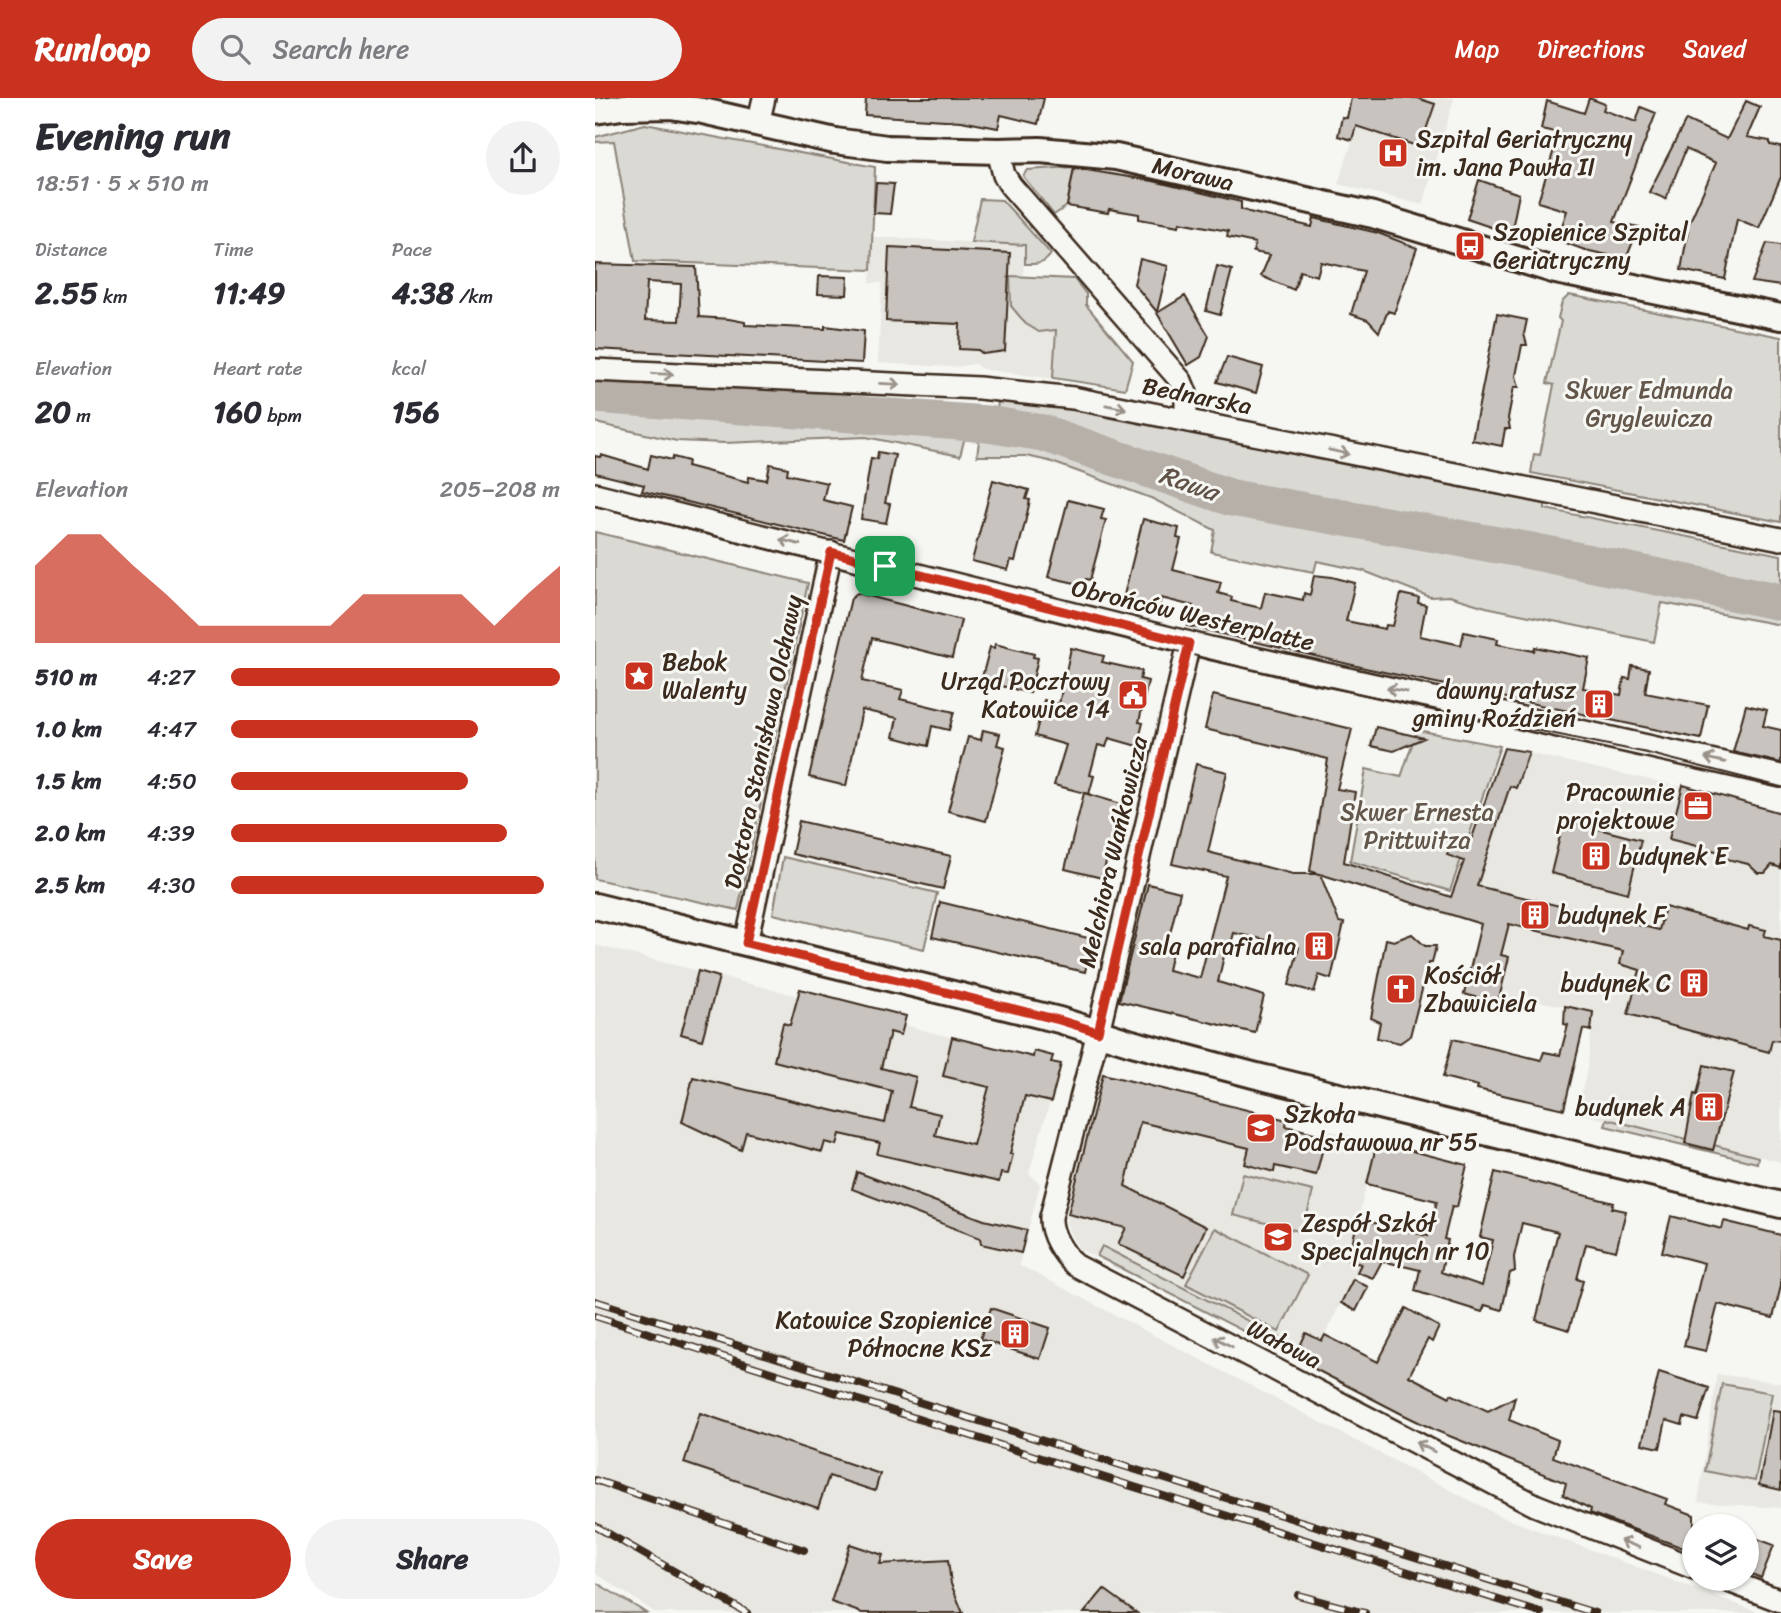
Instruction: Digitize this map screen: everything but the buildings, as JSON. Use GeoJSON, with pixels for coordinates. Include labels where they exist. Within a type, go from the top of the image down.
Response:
{"type":"FeatureCollection","features":[{"type":"Feature","properties":{"kind":"street"},"geometry":{"type":"LineString","coordinates":[[758,124],[764,98]]}},
{"type":"Feature","properties":{"kind":"street","name":"Morawa"},"geometry":{"type":"LineString","coordinates":[[595,111],[670,106],[858,145],[1073,151],[1116,157],[1373,215],[1556,271],[1781,317]]}},
{"type":"Feature","properties":{"kind":"street"},"geometry":{"type":"LineString","coordinates":[[998,151],[1004,175],[1011,186],[1181,381],[1186,393],[1186,420]]}},
{"type":"Feature","properties":{"kind":"street","name":"Bednarska"},"geometry":{"type":"LineString","coordinates":[[595,370],[1026,392],[1186,420],[1781,539]]}},
{"type":"Feature","properties":{"kind":"street","name":"Obrońców Westerplatte"},"geometry":{"type":"LineString","coordinates":[[595,494],[1189,643],[1781,776]]}},
{"type":"Feature","properties":{"kind":"street","name":"Doktora Stanisława Olchawy"},"geometry":{"type":"LineString","coordinates":[[746,943],[831,552]]}},
{"type":"Feature","properties":{"kind":"street","name":"Melchiora Wańkowicza"},"geometry":{"type":"LineString","coordinates":[[1098,1032],[1189,643]]}},
{"type":"Feature","properties":{"kind":"street"},"geometry":{"type":"LineString","coordinates":[[595,906],[1059,1020],[1265,1078],[1781,1205]]}},
{"type":"Feature","properties":{"kind":"street","name":"Wałowa"},"geometry":{"type":"LineString","coordinates":[[1098,1032],[1053,1208],[1052,1229],[1067,1258],[1075,1265],[1535,1505],[1682,1564]]}},
{"type":"Feature","properties":{"kind":"street"},"geometry":{"type":"LineString","coordinates":[[1755,1591],[1781,1601]]}},
{"type":"Feature","properties":{"kind":"shaded area","name":"Szpital Geriatryczny im. Jana Pawła II"},"geometry":{"type":"Polygon","coordinates":[[[1367,98],[1454,98],[1423,205],[1338,184],[1367,98]]]}},
{"type":"Feature","properties":{"kind":"shaded area"},"geometry":{"type":"Polygon","coordinates":[[[873,237],[1025,245],[1023,277],[1120,388],[982,369],[975,364],[953,367],[878,363],[882,283],[870,283],[873,237]]]}},
{"type":"Feature","properties":{"kind":"shaded area"},"geometry":{"type":"Polygon","coordinates":[[[1504,748],[1683,787],[1781,812],[1781,1164],[1778,1161],[1715,1146],[1713,1150],[1685,1143],[1686,1139],[1577,1113],[1588,1065],[1593,1012],[1533,1000],[1527,1012],[1464,994],[1480,924],[1445,915],[1504,748]]]}},
{"type":"Feature","properties":{"kind":"shaded area"},"geometry":{"type":"Polygon","coordinates":[[[595,945],[798,996],[800,989],[906,1016],[904,1025],[1032,1057],[1034,1051],[1053,1056],[1052,1062],[1061,1064],[1029,1173],[1040,1184],[1019,1265],[1502,1517],[1682,1584],[1682,1591],[1702,1591],[1761,1613],[656,1613],[595,1573],[595,945]],[[909,1107],[904,1127],[935,1135],[940,1115],[909,1107]]]}},
{"type":"Feature","properties":{"kind":"shaded area","name":"Zespół Szkół Specjalnych nr 10"},"geometry":{"type":"Polygon","coordinates":[[[1103,1074],[1287,1120],[1286,1126],[1326,1136],[1328,1130],[1377,1142],[1348,1261],[1360,1265],[1309,1366],[1079,1249],[1066,1223],[1091,1119],[1097,1121],[1098,1112],[1094,1111],[1103,1074]]]}},
{"type":"Feature","properties":{"kind":"shaded area"},"geometry":{"type":"Polygon","coordinates":[[[1717,1374],[1781,1383],[1781,1508],[1698,1502],[1717,1374]]]}},
{"type":"Feature","properties":{"kind":"green space"},"geometry":{"type":"Polygon","coordinates":[[[645,124],[875,167],[871,270],[635,261],[614,141],[595,142],[595,137],[645,124]]]}},
{"type":"Feature","properties":{"kind":"green space"},"geometry":{"type":"Polygon","coordinates":[[[1074,167],[1067,206],[1054,215],[1023,176],[1027,170],[1074,167]]]}},
{"type":"Feature","properties":{"kind":"green space"},"geometry":{"type":"Polygon","coordinates":[[[980,199],[1002,200],[1051,254],[1048,258],[1040,263],[1025,264],[1025,245],[971,242],[980,199]]]}},
{"type":"Feature","properties":{"kind":"green space"},"geometry":{"type":"Polygon","coordinates":[[[1010,276],[1074,279],[1086,294],[1086,305],[1133,361],[1125,389],[1053,378],[1056,330],[1039,332],[1026,324],[1011,306],[1010,276]]]}},
{"type":"Feature","properties":{"kind":"green space","name":"Skwer Edmunda Gryglewicza"},"geometry":{"type":"Polygon","coordinates":[[[1569,295],[1781,337],[1781,522],[1531,473],[1534,454],[1540,455],[1554,385],[1547,383],[1561,321],[1558,318],[1562,302],[1569,295]]]}},
{"type":"Feature","properties":{"kind":"green space"},"geometry":{"type":"Polygon","coordinates":[[[998,400],[1066,408],[1545,504],[1545,509],[1781,555],[1781,588],[1371,506],[1232,485],[1054,422],[997,411],[998,400]]]}},
{"type":"Feature","properties":{"kind":"green space"},"geometry":{"type":"Polygon","coordinates":[[[595,404],[966,433],[960,456],[866,437],[725,443],[677,441],[600,424],[595,421],[595,404]]]}},
{"type":"Feature","properties":{"kind":"green space"},"geometry":{"type":"Polygon","coordinates":[[[980,433],[1034,439],[1212,504],[1499,555],[1781,613],[1781,625],[1662,603],[1654,642],[1486,607],[1449,596],[1430,597],[1364,571],[1317,561],[1314,572],[1211,552],[1215,530],[1151,498],[1049,461],[1026,456],[977,456],[980,433]]]}},
{"type":"Feature","properties":{"kind":"green space"},"geometry":{"type":"Polygon","coordinates":[[[595,532],[808,583],[738,910],[595,879],[595,532]]]}},
{"type":"Feature","properties":{"kind":"green space","name":"Skwer Ernesta Prittwitza"},"geometry":{"type":"Polygon","coordinates":[[[1417,730],[1500,746],[1450,891],[1350,861],[1366,769],[1401,777],[1417,730]]]}},
{"type":"Feature","properties":{"kind":"green space"},"geometry":{"type":"Polygon","coordinates":[[[783,857],[937,893],[924,949],[773,914],[783,857]]]}},
{"type":"Feature","properties":{"kind":"green space"},"geometry":{"type":"Polygon","coordinates":[[[1607,1119],[1686,1139],[1686,1144],[1713,1150],[1714,1145],[1758,1157],[1757,1163],[1605,1126],[1607,1119]]]}},
{"type":"Feature","properties":{"kind":"green space"},"geometry":{"type":"Polygon","coordinates":[[[1243,1174],[1313,1191],[1303,1232],[1233,1215],[1243,1174]]]}},
{"type":"Feature","properties":{"kind":"green space"},"geometry":{"type":"Polygon","coordinates":[[[1215,1228],[1308,1275],[1279,1332],[1186,1284],[1215,1228]]]}},
{"type":"Feature","properties":{"kind":"green space"},"geometry":{"type":"Polygon","coordinates":[[[1102,1246],[1297,1346],[1292,1356],[1097,1256],[1102,1246]]]}},
{"type":"Feature","properties":{"kind":"green space"},"geometry":{"type":"Polygon","coordinates":[[[1722,1384],[1772,1393],[1755,1481],[1705,1471],[1722,1384]]]}},
{"type":"Feature","properties":{"kind":"green space"},"geometry":{"type":"Polygon","coordinates":[[[595,1582],[640,1609],[646,1613],[595,1613],[595,1582]]]}},
{"type":"Feature","properties":{"kind":"waterway","name":"Rawa"},"geometry":{"type":"LineString","coordinates":[[595,395],[987,424],[1043,433],[1232,498],[1526,550],[1781,602]]}},
{"type":"Feature","properties":{"kind":"tram line"},"geometry":{"type":"LineString","coordinates":[[595,506],[1293,680],[1647,753],[1781,787]]}},
{"type":"Feature","properties":{"kind":"railway"},"geometry":{"type":"LineString","coordinates":[[595,1301],[1595,1613]]}},
{"type":"Feature","properties":{"kind":"railway"},"geometry":{"type":"LineString","coordinates":[[595,1316],[1541,1613]]}},
{"type":"Feature","properties":{"kind":"railway"},"geometry":{"type":"LineString","coordinates":[[595,1480],[804,1550]]}},
{"type":"Feature","properties":{"kind":"railway"},"geometry":{"type":"LineString","coordinates":[[595,1526],[747,1613]]}},
{"type":"Feature","properties":{"kind":"railway"},"geometry":{"type":"LineString","coordinates":[[1298,1595],[1365,1613]]}},
{"type":"Feature","properties":{"kind":"place","name":"Szpital Geriatryczny im. Jana Pawła II"},"geometry":{"type":"Point","coordinates":[1393,153]}},
{"type":"Feature","properties":{"kind":"place","name":"Szopienice Szpital Geriatryczny"},"geometry":{"type":"Point","coordinates":[1470,246]}},
{"type":"Feature","properties":{"kind":"place","name":"Bebok Walenty"},"geometry":{"type":"Point","coordinates":[639,676]}},
{"type":"Feature","properties":{"kind":"place","name":"Urząd Pocztowy Katowice 14"},"geometry":{"type":"Point","coordinates":[1133,695]}},
{"type":"Feature","properties":{"kind":"place","name":"dawny ratusz gminy Roździeń"},"geometry":{"type":"Point","coordinates":[1599,704]}},
{"type":"Feature","properties":{"kind":"place","name":"Pracownie projektowe"},"geometry":{"type":"Point","coordinates":[1698,806]}},
{"type":"Feature","properties":{"kind":"place","name":"budynek E"},"geometry":{"type":"Point","coordinates":[1596,856]}},
{"type":"Feature","properties":{"kind":"place","name":"budynek F"},"geometry":{"type":"Point","coordinates":[1535,915]}},
{"type":"Feature","properties":{"kind":"place","name":"sala parafialna"},"geometry":{"type":"Point","coordinates":[1319,946]}},
{"type":"Feature","properties":{"kind":"place","name":"budynek C"},"geometry":{"type":"Point","coordinates":[1694,983]}},
{"type":"Feature","properties":{"kind":"place","name":"Kościół Zbawiciela"},"geometry":{"type":"Point","coordinates":[1401,989]}},
{"type":"Feature","properties":{"kind":"place","name":"budynek A"},"geometry":{"type":"Point","coordinates":[1709,1107]}},
{"type":"Feature","properties":{"kind":"place","name":"Szkoła Podstawowa nr 55"},"geometry":{"type":"Point","coordinates":[1261,1128]}},
{"type":"Feature","properties":{"kind":"place","name":"Zespół Szkół Specjalnych nr 10"},"geometry":{"type":"Point","coordinates":[1278,1237]}},
{"type":"Feature","properties":{"kind":"place","name":"Katowice Szopienice Północne KSz"},"geometry":{"type":"Point","coordinates":[1015,1334]}},
{"type":"Feature","properties":{"kind":"route"},"geometry":{"type":"LineString","coordinates":[[831,552],[885,566],[1189,643],[1098,1032],[746,943],[831,552]]}}]}
